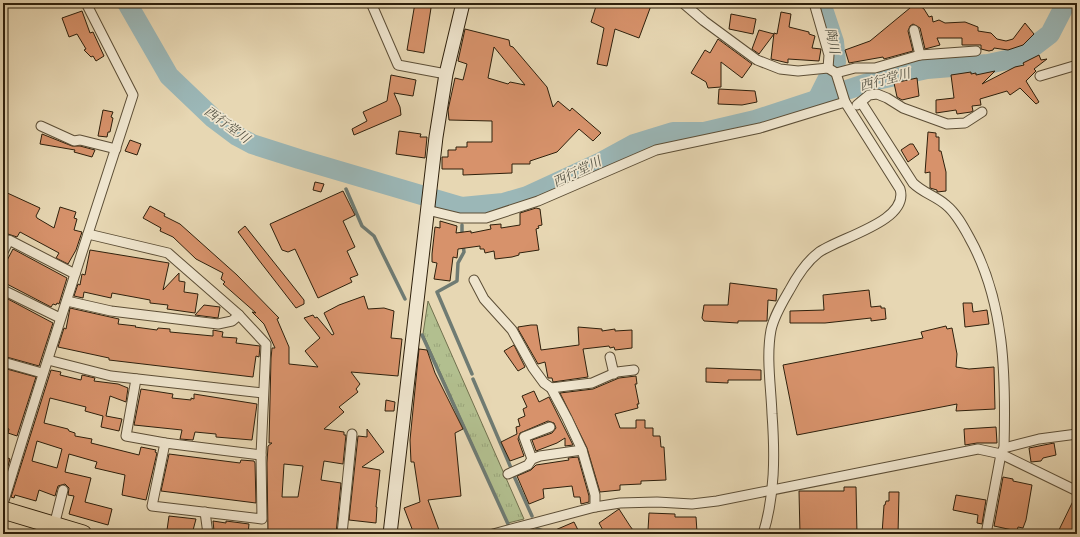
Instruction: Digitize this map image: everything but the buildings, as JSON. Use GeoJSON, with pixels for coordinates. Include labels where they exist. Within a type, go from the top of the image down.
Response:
{"type":"FeatureCollection","features":[{"type":"Feature","properties":{"kind":"highway"},"geometry":{"type":"LineString","coordinates":[[3,510],[48,528],[83,534]]}},
{"type":"Feature","properties":{"kind":"street"},"geometry":{"type":"LineString","coordinates":[[3,504],[42,373],[48,360],[60,318],[133,95],[86,3]]}},
{"type":"Feature","properties":{"kind":"street"},"geometry":{"type":"LineString","coordinates":[[390,534],[427,208],[446,74],[463,3]]}},
{"type":"Feature","properties":{"kind":"street"},"geometry":{"type":"LineString","coordinates":[[683,3],[704,21],[757,60],[780,68],[798,72],[828,68],[836,73],[848,106],[900,189],[902,195],[899,205],[892,214],[868,228],[818,252],[806,264],[779,308],[771,330],[769,369],[774,465],[770,512],[763,534]]}},
{"type":"Feature","properties":{"kind":"street"},"geometry":{"type":"LineString","coordinates":[[814,3],[829,55],[828,68]]}},
{"type":"Feature","properties":{"kind":"street"},"geometry":{"type":"LineString","coordinates":[[372,4],[398,64],[446,74]]}},
{"type":"Feature","properties":{"kind":"street"},"geometry":{"type":"LineString","coordinates":[[914,30],[920,55]]}},
{"type":"Feature","properties":{"kind":"street"},"geometry":{"type":"LineString","coordinates":[[836,73],[855,68],[875,68],[920,55],[976,51]]}},
{"type":"Feature","properties":{"kind":"street"},"geometry":{"type":"LineString","coordinates":[[1040,76],[1077,65]]}},
{"type":"Feature","properties":{"kind":"street"},"geometry":{"type":"LineString","coordinates":[[427,208],[460,218],[486,218],[538,202],[656,150],[760,128],[848,106],[861,102],[869,96],[877,94],[887,98],[903,108],[947,124],[964,123],[982,112]]}},
{"type":"Feature","properties":{"kind":"street"},"geometry":{"type":"LineString","coordinates":[[861,102],[913,183],[921,191],[946,204],[962,224],[978,253],[994,298],[1003,355],[1006,396],[1003,451],[986,534]]}},
{"type":"Feature","properties":{"kind":"street"},"geometry":{"type":"LineString","coordinates":[[41,126],[74,141],[80,140],[116,149]]}},
{"type":"Feature","properties":{"kind":"street"},"geometry":{"type":"LineString","coordinates":[[88,234],[168,253],[239,315],[266,344],[261,455],[262,519],[152,506],[165,443]]}},
{"type":"Feature","properties":{"kind":"street"},"geometry":{"type":"LineString","coordinates":[[3,252],[9,240],[75,274]]}},
{"type":"Feature","properties":{"kind":"street"},"geometry":{"type":"LineString","coordinates":[[474,280],[484,299],[512,330],[533,368],[544,383],[551,388],[582,450],[595,495],[595,507]]}},
{"type":"Feature","properties":{"kind":"street"},"geometry":{"type":"LineString","coordinates":[[3,290],[60,318]]}},
{"type":"Feature","properties":{"kind":"street"},"geometry":{"type":"LineString","coordinates":[[67,300],[111,311],[218,324],[232,321],[239,315]]}},
{"type":"Feature","properties":{"kind":"street"},"geometry":{"type":"LineString","coordinates":[[610,357],[614,374]]}},
{"type":"Feature","properties":{"kind":"street"},"geometry":{"type":"LineString","coordinates":[[48,360],[111,376],[263,394]]}},
{"type":"Feature","properties":{"kind":"street"},"geometry":{"type":"LineString","coordinates":[[3,362],[42,373]]}},
{"type":"Feature","properties":{"kind":"street"},"geometry":{"type":"LineString","coordinates":[[551,388],[592,383],[614,374],[634,370]]}},
{"type":"Feature","properties":{"kind":"street"},"geometry":{"type":"LineString","coordinates":[[136,379],[126,436],[165,443],[261,455]]}},
{"type":"Feature","properties":{"kind":"street"},"geometry":{"type":"LineString","coordinates":[[532,459],[524,437],[550,427]]}},
{"type":"Feature","properties":{"kind":"street"},"geometry":{"type":"LineString","coordinates":[[342,534],[352,434]]}},
{"type":"Feature","properties":{"kind":"street"},"geometry":{"type":"LineString","coordinates":[[1003,451],[1038,439],[1077,434]]}},
{"type":"Feature","properties":{"kind":"street"},"geometry":{"type":"LineString","coordinates":[[494,534],[595,507],[620,503],[657,502],[692,504],[772,490],[978,448],[1003,451],[1077,491]]}},
{"type":"Feature","properties":{"kind":"street"},"geometry":{"type":"LineString","coordinates":[[508,474],[528,465],[532,459],[582,450]]}},
{"type":"Feature","properties":{"kind":"street"},"geometry":{"type":"LineString","coordinates":[[48,528],[63,490]]}},
{"type":"Feature","properties":{"kind":"street"},"geometry":{"type":"LineString","coordinates":[[206,512],[208,534]]}},
{"type":"Feature","properties":{"kind":"green space"},"geometry":{"type":"Polygon","coordinates":[[[428,301],[524,519],[508,523],[423,334],[428,301]]]}},
{"type":"Feature","properties":{"kind":"waterway","name":"西行堂川"},"geometry":{"type":"LineString","coordinates":[[127,3],[169,76],[213,118],[237,136],[252,144],[299,159],[462,207],[503,203],[527,196],[601,162],[634,144],[673,132],[704,132],[755,120],[877,80],[927,69],[988,64],[1011,59],[1033,47],[1050,34],[1066,3]]}},
{"type":"Feature","properties":{"kind":"waterway","name":"陶川"},"geometry":{"type":"LineString","coordinates":[[817,100],[836,62],[834,42],[821,3]]}},
{"type":"Feature","properties":{"kind":"waterway"},"geometry":{"type":"LineString","coordinates":[[346,189],[362,226],[374,236],[405,299]]}},
{"type":"Feature","properties":{"kind":"waterway"},"geometry":{"type":"LineString","coordinates":[[462,225],[462,236]]}},
{"type":"Feature","properties":{"kind":"waterway"},"geometry":{"type":"LineString","coordinates":[[463,244],[464,252],[458,263],[457,281],[437,292],[472,374]]}},
{"type":"Feature","properties":{"kind":"waterway"},"geometry":{"type":"LineString","coordinates":[[422,335],[508,524]]}},
{"type":"Feature","properties":{"kind":"waterway"},"geometry":{"type":"LineString","coordinates":[[473,379],[511,468]]}},
{"type":"Feature","properties":{"kind":"waterway"},"geometry":{"type":"LineString","coordinates":[[514,476],[532,516]]}},
{"type":"Feature","properties":{"kind":"waterway"},"geometry":{"type":"LineString","coordinates":[[537,529],[543,531],[544,534]]}}]}
